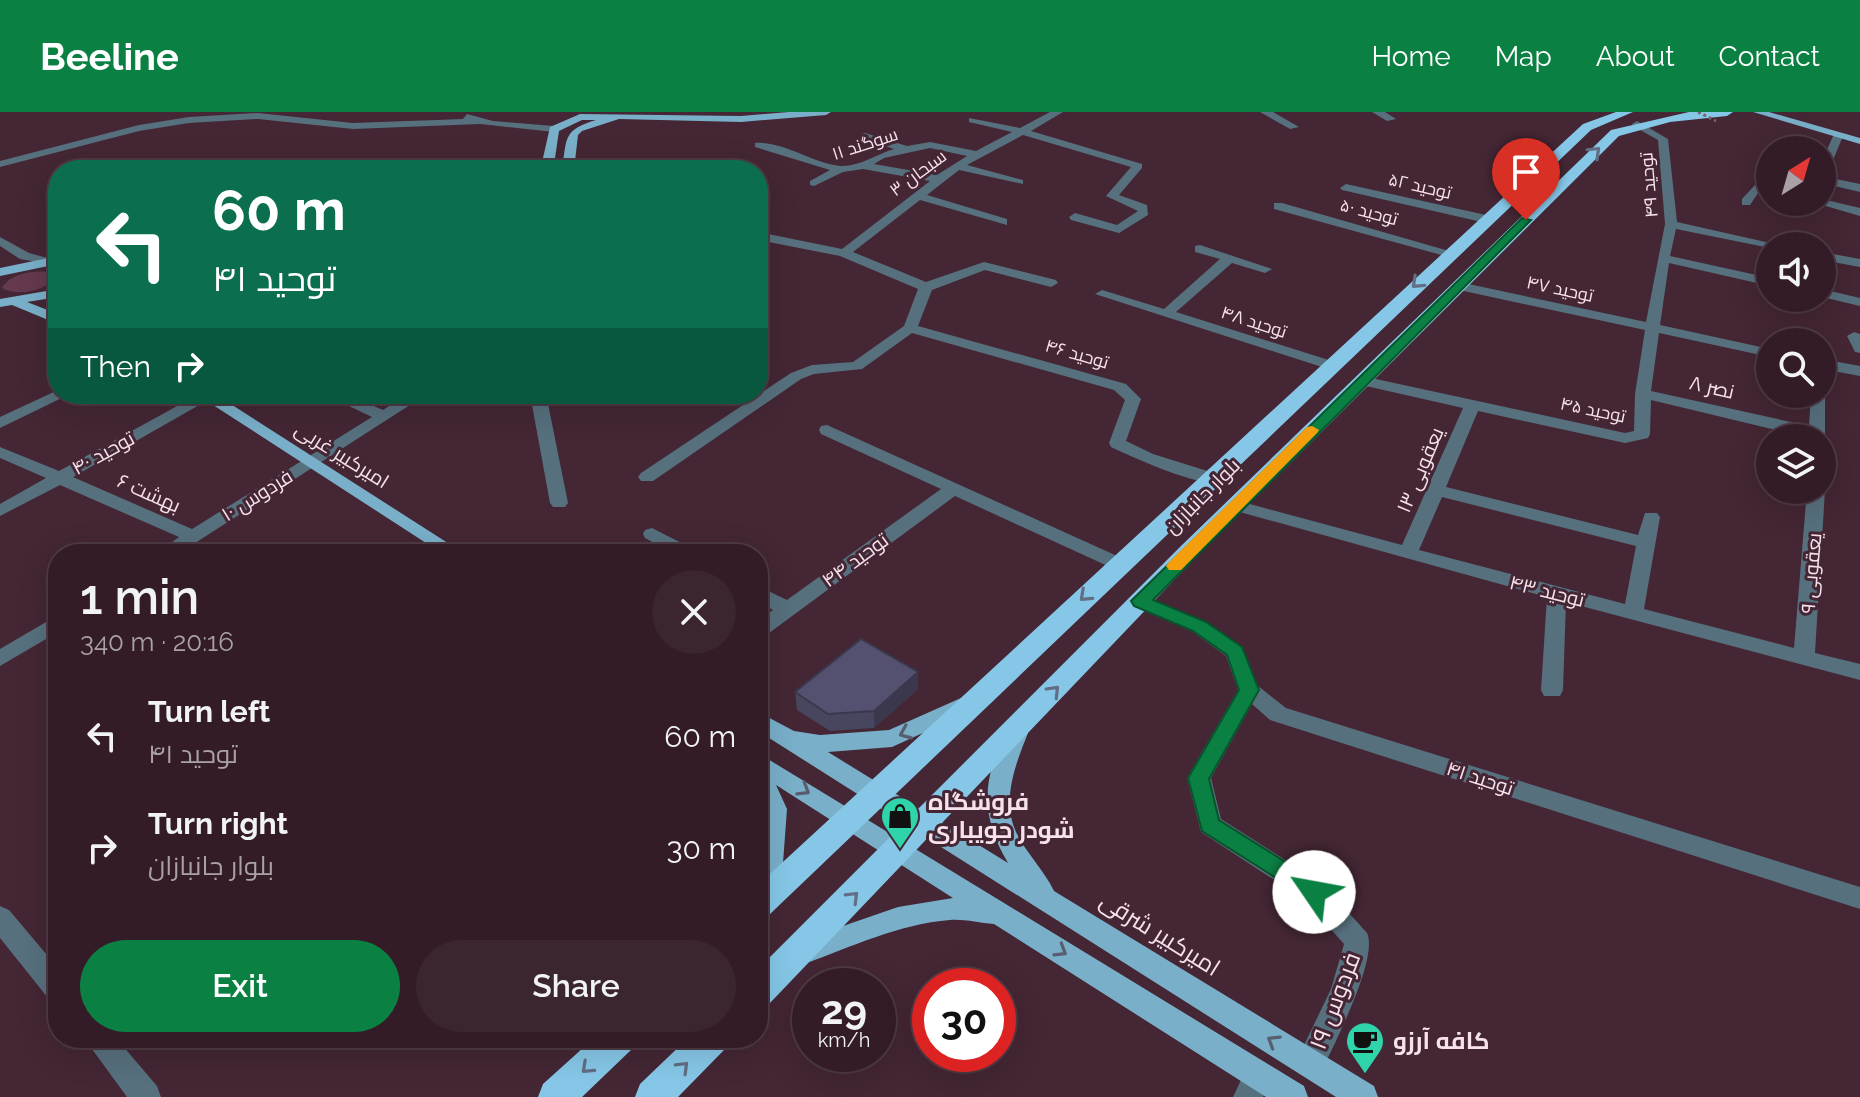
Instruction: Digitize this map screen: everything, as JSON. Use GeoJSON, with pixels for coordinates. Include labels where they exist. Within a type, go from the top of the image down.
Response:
{"type":"FeatureCollection","features":[{"type":"Feature","properties":{"kind":"highway","name":"بلوار جانبازان"},"geometry":{"type":"LineString","coordinates":[[768,896],[1587,127],[1632,118],[1722,116]]}},
{"type":"Feature","properties":{"kind":"highway","name":"بلوار جانبازان"},"geometry":{"type":"LineString","coordinates":[[768,982],[1235,505],[1632,118]]}},
{"type":"Feature","properties":{"kind":"highway"},"geometry":{"type":"LineString","coordinates":[[556,1097],[608,1048]]}},
{"type":"Feature","properties":{"kind":"highway"},"geometry":{"type":"LineString","coordinates":[[653,1097],[702,1048]]}},
{"type":"Feature","properties":{"kind":"main road"},"geometry":{"type":"LineString","coordinates":[[548,160],[554,129],[580,117],[741,119],[826,112]]}},
{"type":"Feature","properties":{"kind":"main road"},"geometry":{"type":"LineString","coordinates":[[1758,112],[1860,141]]}},
{"type":"Feature","properties":{"kind":"main road"},"geometry":{"type":"LineString","coordinates":[[569,160],[573,134],[578,129],[618,116]]}},
{"type":"Feature","properties":{"kind":"main road"},"geometry":{"type":"LineString","coordinates":[[1,270],[48,261]]}},
{"type":"Feature","properties":{"kind":"main road"},"geometry":{"type":"LineString","coordinates":[[2,303],[48,295]]}},
{"type":"Feature","properties":{"kind":"main road"},"geometry":{"type":"LineString","coordinates":[[2,303],[38,309],[48,314]]}},
{"type":"Feature","properties":{"kind":"main road","name":"امیرکبیر غربی"},"geometry":{"type":"LineString","coordinates":[[219,404],[440,544]]}},
{"type":"Feature","properties":{"kind":"main road"},"geometry":{"type":"LineString","coordinates":[[782,735],[820,744],[892,738],[976,699]]}},
{"type":"Feature","properties":{"kind":"main road"},"geometry":{"type":"LineString","coordinates":[[1021,724],[1003,763],[999,802],[1002,827],[1045,897]]}},
{"type":"Feature","properties":{"kind":"main road"},"geometry":{"type":"LineString","coordinates":[[768,726],[876,793]]}},
{"type":"Feature","properties":{"kind":"main road"},"geometry":{"type":"LineString","coordinates":[[768,768],[1013,921],[1253,1086],[1293,1097]]}},
{"type":"Feature","properties":{"kind":"main road"},"geometry":{"type":"LineString","coordinates":[[768,793],[775,809],[768,868]]}},
{"type":"Feature","properties":{"kind":"main road","name":"امیرکبیر شرقی"},"geometry":{"type":"LineString","coordinates":[[876,793],[1363,1097]]}},
{"type":"Feature","properties":{"kind":"main road"},"geometry":{"type":"LineString","coordinates":[[793,957],[867,928],[955,909],[979,908],[1013,921]]}},
{"type":"Feature","properties":{"kind":"street"},"geometry":{"type":"LineString","coordinates":[[445,112],[479,121]]}},
{"type":"Feature","properties":{"kind":"street","name":"سبحان ۳"},"geometry":{"type":"LineString","coordinates":[[844,253],[957,166],[1058,112]]}},
{"type":"Feature","properties":{"kind":"street"},"geometry":{"type":"LineString","coordinates":[[1265,112],[1294,127]]}},
{"type":"Feature","properties":{"kind":"street"},"geometry":{"type":"LineString","coordinates":[[1377,112],[1391,119]]}},
{"type":"Feature","properties":{"kind":"street"},"geometry":{"type":"LineString","coordinates":[[0,164],[139,128],[189,120],[258,116],[353,126],[479,121],[554,129]]}},
{"type":"Feature","properties":{"kind":"street","name":"توحید ۴۹"},"geometry":{"type":"LineString","coordinates":[[1632,118],[1663,139],[1671,224],[1663,258]]}},
{"type":"Feature","properties":{"kind":"street"},"geometry":{"type":"LineString","coordinates":[[973,120],[1138,166],[1112,196],[1143,208],[1144,212],[1119,229],[1075,217]]}},
{"type":"Feature","properties":{"kind":"street"},"geometry":{"type":"LineString","coordinates":[[865,136],[906,149]]}},
{"type":"Feature","properties":{"kind":"street"},"geometry":{"type":"LineString","coordinates":[[1836,141],[1838,136]]}},
{"type":"Feature","properties":{"kind":"street"},"geometry":{"type":"LineString","coordinates":[[759,145],[840,169]]}},
{"type":"Feature","properties":{"kind":"street","name":"سوگند ۱۱"},"geometry":{"type":"LineString","coordinates":[[814,183],[840,169],[863,166],[880,156],[906,149],[930,145],[977,155]]}},
{"type":"Feature","properties":{"kind":"street"},"geometry":{"type":"LineString","coordinates":[[863,166],[938,179]]}},
{"type":"Feature","properties":{"kind":"street"},"geometry":{"type":"LineString","coordinates":[[957,166],[1019,182]]}},
{"type":"Feature","properties":{"kind":"street"},"geometry":{"type":"LineString","coordinates":[[1836,181],[1860,188]]}},
{"type":"Feature","properties":{"kind":"street","name":"توحید ۵۲"},"geometry":{"type":"LineString","coordinates":[[1346,188],[1486,219]]}},
{"type":"Feature","properties":{"kind":"street"},"geometry":{"type":"LineString","coordinates":[[1746,202],[1756,189]]}},
{"type":"Feature","properties":{"kind":"street"},"geometry":{"type":"LineString","coordinates":[[916,195],[1003,222]]}},
{"type":"Feature","properties":{"kind":"street","name":"توحید ۵۰"},"geometry":{"type":"LineString","coordinates":[[1278,206],[1450,253]]}},
{"type":"Feature","properties":{"kind":"street"},"geometry":{"type":"LineString","coordinates":[[1836,206],[1860,212]]}},
{"type":"Feature","properties":{"kind":"street"},"geometry":{"type":"LineString","coordinates":[[1671,224],[1756,242]]}},
{"type":"Feature","properties":{"kind":"street"},"geometry":{"type":"LineString","coordinates":[[768,238],[844,253],[926,287],[984,266],[1051,283]]}},
{"type":"Feature","properties":{"kind":"street"},"geometry":{"type":"LineString","coordinates":[[0,241],[25,256],[48,259]]}},
{"type":"Feature","properties":{"kind":"street"},"geometry":{"type":"LineString","coordinates":[[1200,249],[1265,269]]}},
{"type":"Feature","properties":{"kind":"street","name":"توحید ۴۸"},"geometry":{"type":"LineString","coordinates":[[1167,313],[1230,258]]}},
{"type":"Feature","properties":{"kind":"street"},"geometry":{"type":"LineString","coordinates":[[1663,258],[1756,279]]}},
{"type":"Feature","properties":{"kind":"street","name":"توحید ۴۵"},"geometry":{"type":"LineString","coordinates":[[1362,381],[1625,438],[1637,438],[1642,434],[1643,394],[1663,258]]}},
{"type":"Feature","properties":{"kind":"street"},"geometry":{"type":"LineString","coordinates":[[1836,259],[1860,263]]}},
{"type":"Feature","properties":{"kind":"street","name":"توحید ۴۷"},"geometry":{"type":"LineString","coordinates":[[1459,286],[1756,350]]}},
{"type":"Feature","properties":{"kind":"street"},"geometry":{"type":"LineString","coordinates":[[768,395],[796,376],[812,370],[857,366],[910,328],[926,287]]}},
{"type":"Feature","properties":{"kind":"street","name":"توحید ۴۸"},"geometry":{"type":"LineString","coordinates":[[1102,294],[1330,365]]}},
{"type":"Feature","properties":{"kind":"street"},"geometry":{"type":"LineString","coordinates":[[1836,296],[1860,302]]}},
{"type":"Feature","properties":{"kind":"street","name":"توحید ۴۶"},"geometry":{"type":"LineString","coordinates":[[910,328],[1120,387],[1133,399],[1132,409],[1123,419],[1117,443],[1147,458],[1211,478]]}},
{"type":"Feature","properties":{"kind":"street"},"geometry":{"type":"LineString","coordinates":[[1836,367],[1860,371]]}},
{"type":"Feature","properties":{"kind":"street","name":"نصر ۸"},"geometry":{"type":"LineString","coordinates":[[1643,394],[1770,424]]}},
{"type":"Feature","properties":{"kind":"street"},"geometry":{"type":"LineString","coordinates":[[0,423],[48,401]]}},
{"type":"Feature","properties":{"kind":"street","name":"توحید ۴۰"},"geometry":{"type":"LineString","coordinates":[[0,511],[189,404]]}},
{"type":"Feature","properties":{"kind":"street"},"geometry":{"type":"LineString","coordinates":[[356,404],[382,415]]}},
{"type":"Feature","properties":{"kind":"street","name":"فردوس ۱۰"},"geometry":{"type":"LineString","coordinates":[[181,544],[401,404]]}},
{"type":"Feature","properties":{"kind":"street"},"geometry":{"type":"LineString","coordinates":[[540,404],[559,503]]}},
{"type":"Feature","properties":{"kind":"street"},"geometry":{"type":"LineString","coordinates":[[647,477],[755,404]]}},
{"type":"Feature","properties":{"kind":"street","name":"یعقوبی ۱۳"},"geometry":{"type":"LineString","coordinates":[[1408,554],[1473,404]]}},
{"type":"Feature","properties":{"kind":"street"},"geometry":{"type":"LineString","coordinates":[[827,430],[1119,564]]}},
{"type":"Feature","properties":{"kind":"street","name":"بهشت ۶"},"geometry":{"type":"LineString","coordinates":[[0,452],[193,536]]}},
{"type":"Feature","properties":{"kind":"street","name":"توحید ۴۴"},"geometry":{"type":"LineString","coordinates":[[768,624],[953,489]]}},
{"type":"Feature","properties":{"kind":"street"},"geometry":{"type":"LineString","coordinates":[[1436,490],[1646,543]]}},
{"type":"Feature","properties":{"kind":"street","name":"یعقوبی ۹"},"geometry":{"type":"LineString","coordinates":[[1804,656],[1815,504]]}},
{"type":"Feature","properties":{"kind":"street","name":"توحید ۴۳"},"geometry":{"type":"LineString","coordinates":[[1235,505],[1408,554],[1860,672]]}},
{"type":"Feature","properties":{"kind":"street"},"geometry":{"type":"LineString","coordinates":[[1633,613],[1651,517]]}},
{"type":"Feature","properties":{"kind":"street"},"geometry":{"type":"LineString","coordinates":[[652,534],[670,544]]}},
{"type":"Feature","properties":{"kind":"street"},"geometry":{"type":"LineString","coordinates":[[1552,690],[1557,593]]}},
{"type":"Feature","properties":{"kind":"street"},"geometry":{"type":"LineString","coordinates":[[768,598],[788,609]]}},
{"type":"Feature","properties":{"kind":"street"},"geometry":{"type":"LineString","coordinates":[[1140,601],[1200,627],[1235,652],[1249,690]]}},
{"type":"Feature","properties":{"kind":"street"},"geometry":{"type":"LineString","coordinates":[[0,659],[48,628]]}},
{"type":"Feature","properties":{"kind":"street","name":"توحید ۴۱"},"geometry":{"type":"LineString","coordinates":[[1249,690],[1278,714],[1860,898]]}},
{"type":"Feature","properties":{"kind":"street","name":"فردوس ۱۹"},"geometry":{"type":"LineString","coordinates":[[1249,690],[1199,778],[1210,825],[1314,892],[1358,941],[1344,991],[1310,1064]]}},
{"type":"Feature","properties":{"kind":"street"},"geometry":{"type":"LineString","coordinates":[[0,918],[48,977]]}},
{"type":"Feature","properties":{"kind":"street"},"geometry":{"type":"LineString","coordinates":[[106,1048],[146,1097]]}},
{"type":"Feature","properties":{"kind":"path"},"geometry":{"type":"LineString","coordinates":[[1698,112],[1722,116]]}},
{"type":"Feature","properties":{"kind":"shaded area"},"geometry":{"type":"Polygon","coordinates":[[[48,272],[48,284],[39,289],[16,292],[2,288],[11,279],[48,272]]]}},
{"type":"Feature","properties":{"kind":"building"},"geometry":{"type":"Polygon","coordinates":[[[861,639],[918,672],[874,711],[828,714],[795,692],[861,639]]]}},
{"type":"Feature","properties":{"kind":"slow traffic"},"geometry":{"type":"LineString","coordinates":[[1175,566],[1312,430]]}},
{"type":"Feature","properties":{"kind":"place","name":"فروشگاه شودر جویباری"},"geometry":{"type":"Point","coordinates":[900,850]}},
{"type":"Feature","properties":{"kind":"place","name":"کافه آرزو"},"geometry":{"type":"Point","coordinates":[1365,1075]}},
{"type":"Feature","properties":{"kind":"route"},"geometry":{"type":"LineString","coordinates":[[1314,892],[1210,825],[1199,778],[1249,690],[1235,652],[1200,627],[1140,601],[1526,220]]}}]}
